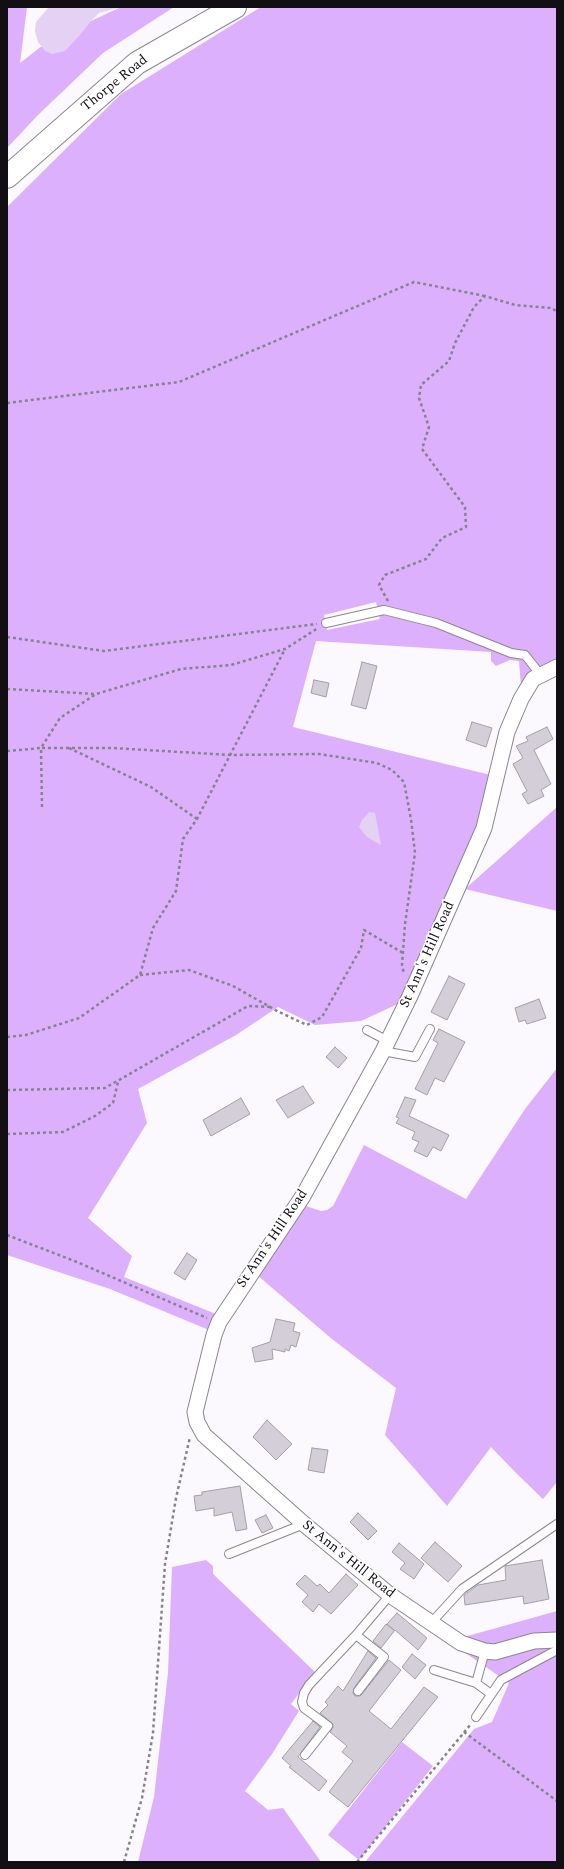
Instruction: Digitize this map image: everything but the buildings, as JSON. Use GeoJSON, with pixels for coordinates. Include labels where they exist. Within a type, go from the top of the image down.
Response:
{"type":"FeatureCollection","features":[{"type":"Feature","properties":{"kind":"main road","name":"Thorpe Road"},"geometry":{"type":"LineString","coordinates":[[7,177],[137,63],[230,8]]}},
{"type":"Feature","properties":{"kind":"street","name":"St Ann's Hill Road"},"geometry":{"type":"LineString","coordinates":[[557,666],[540,674],[533,679],[527,687],[507,732],[484,828],[410,996],[385,1046],[303,1196],[219,1322],[195,1412],[197,1422],[204,1435],[304,1524],[390,1595],[461,1643],[485,1651],[495,1652],[534,1641],[557,1640]]}},
{"type":"Feature","properties":{"kind":"lane"},"geometry":{"type":"LineString","coordinates":[[326,623],[384,610],[401,614],[436,623],[511,653],[525,655],[540,674]]}},
{"type":"Feature","properties":{"kind":"lane"},"geometry":{"type":"LineString","coordinates":[[367,1030],[385,1046],[415,1057],[430,1029]]}},
{"type":"Feature","properties":{"kind":"lane"},"geometry":{"type":"LineString","coordinates":[[229,1554],[304,1524]]}},
{"type":"Feature","properties":{"kind":"lane"},"geometry":{"type":"LineString","coordinates":[[431,1623],[462,1589],[557,1524]]}},
{"type":"Feature","properties":{"kind":"lane"},"geometry":{"type":"LineString","coordinates":[[305,1755],[328,1726],[304,1708],[302,1702],[304,1693],[309,1685],[356,1635],[390,1595]]}},
{"type":"Feature","properties":{"kind":"lane"},"geometry":{"type":"LineString","coordinates":[[356,1635],[384,1657],[358,1691]]}},
{"type":"Feature","properties":{"kind":"lane"},"geometry":{"type":"LineString","coordinates":[[476,1717],[501,1680],[557,1650]]}},
{"type":"Feature","properties":{"kind":"lane"},"geometry":{"type":"LineString","coordinates":[[476,1683],[485,1651]]}},
{"type":"Feature","properties":{"kind":"lane"},"geometry":{"type":"LineString","coordinates":[[434,1670],[476,1683],[491,1694]]}},
{"type":"Feature","properties":{"kind":"path"},"geometry":{"type":"LineString","coordinates":[[7,403],[179,382],[414,282],[486,296],[515,305],[552,308],[557,312]]}},
{"type":"Feature","properties":{"kind":"path"},"geometry":{"type":"LineString","coordinates":[[401,614],[391,606],[380,585],[385,575],[426,559],[442,538],[466,527],[465,507],[422,449],[429,427],[419,398],[421,385],[449,361],[455,342],[474,307],[486,296]]}},
{"type":"Feature","properties":{"kind":"path"},"geometry":{"type":"LineString","coordinates":[[7,637],[104,651],[326,623]]}},
{"type":"Feature","properties":{"kind":"path"},"geometry":{"type":"LineString","coordinates":[[42,807],[41,748],[60,718],[96,694],[181,669],[231,665],[286,649],[326,623]]}},
{"type":"Feature","properties":{"kind":"path"},"geometry":{"type":"LineString","coordinates":[[140,975],[153,928],[176,891],[183,839],[197,819],[286,649]]}},
{"type":"Feature","properties":{"kind":"path"},"geometry":{"type":"LineString","coordinates":[[7,689],[96,694]]}},
{"type":"Feature","properties":{"kind":"path"},"geometry":{"type":"LineString","coordinates":[[67,747],[151,787],[197,819]]}},
{"type":"Feature","properties":{"kind":"path"},"geometry":{"type":"LineString","coordinates":[[7,750],[67,747],[113,748],[230,755],[319,754],[377,763],[392,770],[404,782],[411,819],[415,853],[408,890],[402,953],[402,965],[410,996]]}},
{"type":"Feature","properties":{"kind":"path"},"geometry":{"type":"LineString","coordinates":[[7,1037],[26,1035],[79,1018],[140,975],[189,970],[233,986],[307,1025],[322,1017],[361,948],[364,930],[402,953]]}},
{"type":"Feature","properties":{"kind":"path"},"geometry":{"type":"LineString","coordinates":[[7,1090],[105,1088],[119,1082],[248,1006],[272,1007]]}},
{"type":"Feature","properties":{"kind":"path"},"geometry":{"type":"LineString","coordinates":[[7,1134],[63,1132],[95,1116],[113,1103],[119,1082]]}},
{"type":"Feature","properties":{"kind":"path"},"geometry":{"type":"LineString","coordinates":[[7,1235],[77,1262],[219,1322]]}},
{"type":"Feature","properties":{"kind":"path"},"geometry":{"type":"LineString","coordinates":[[124,1862],[142,1798],[153,1733],[165,1564],[176,1498],[191,1432],[197,1422]]}},
{"type":"Feature","properties":{"kind":"path"},"geometry":{"type":"LineString","coordinates":[[357,1862],[476,1717]]}},
{"type":"Feature","properties":{"kind":"path"},"geometry":{"type":"LineString","coordinates":[[464,1732],[557,1801]]}},
{"type":"Feature","properties":{"kind":"shaded area"},"geometry":{"type":"Polygon","coordinates":[[[7,7],[27,7],[20,63],[42,46],[52,54],[91,21],[121,7],[174,7],[103,53],[38,115],[7,148],[7,7]]]}},
{"type":"Feature","properties":{"kind":"shaded area"},"geometry":{"type":"Polygon","coordinates":[[[49,7],[121,7],[99,13],[65,51],[52,54],[45,51],[38,42],[35,31],[36,22],[49,7]]]}},
{"type":"Feature","properties":{"kind":"shaded area"},"geometry":{"type":"Polygon","coordinates":[[[261,7],[557,7],[557,675],[521,686],[519,661],[510,660],[496,666],[491,661],[491,652],[316,641],[293,727],[491,775],[479,825],[402,1002],[361,1021],[315,1025],[278,1007],[236,1035],[138,1089],[147,1123],[88,1218],[132,1256],[124,1277],[216,1314],[209,1330],[110,1289],[7,1255],[7,207],[121,94],[261,7]],[[376,602],[324,615],[327,630],[380,619],[376,602]]]}},
{"type":"Feature","properties":{"kind":"shaded area"},"geometry":{"type":"Polygon","coordinates":[[[557,807],[557,911],[465,889],[557,807]]]}},
{"type":"Feature","properties":{"kind":"shaded area"},"geometry":{"type":"Polygon","coordinates":[[[369,812],[375,813],[381,845],[367,837],[359,827],[362,820],[369,812]]]}},
{"type":"Feature","properties":{"kind":"shaded area"},"geometry":{"type":"Polygon","coordinates":[[[557,1068],[557,1482],[543,1499],[491,1447],[447,1506],[385,1435],[396,1388],[332,1339],[257,1275],[306,1206],[321,1211],[327,1210],[333,1206],[364,1145],[466,1199],[525,1109],[557,1068]]]}},
{"type":"Feature","properties":{"kind":"shaded area"},"geometry":{"type":"Polygon","coordinates":[[[206,1560],[213,1566],[213,1574],[315,1672],[291,1704],[299,1711],[272,1754],[245,1791],[268,1810],[283,1808],[321,1862],[138,1862],[154,1797],[168,1673],[172,1567],[206,1560]]]}},
{"type":"Feature","properties":{"kind":"shaded area"},"geometry":{"type":"Polygon","coordinates":[[[557,1611],[557,1862],[365,1862],[474,1729],[492,1722],[509,1683],[435,1632],[464,1637],[557,1611]]]}},
{"type":"Feature","properties":{"kind":"shaded area"},"geometry":{"type":"Polygon","coordinates":[[[402,1742],[433,1766],[359,1860],[328,1835],[402,1742]]]}}]}
